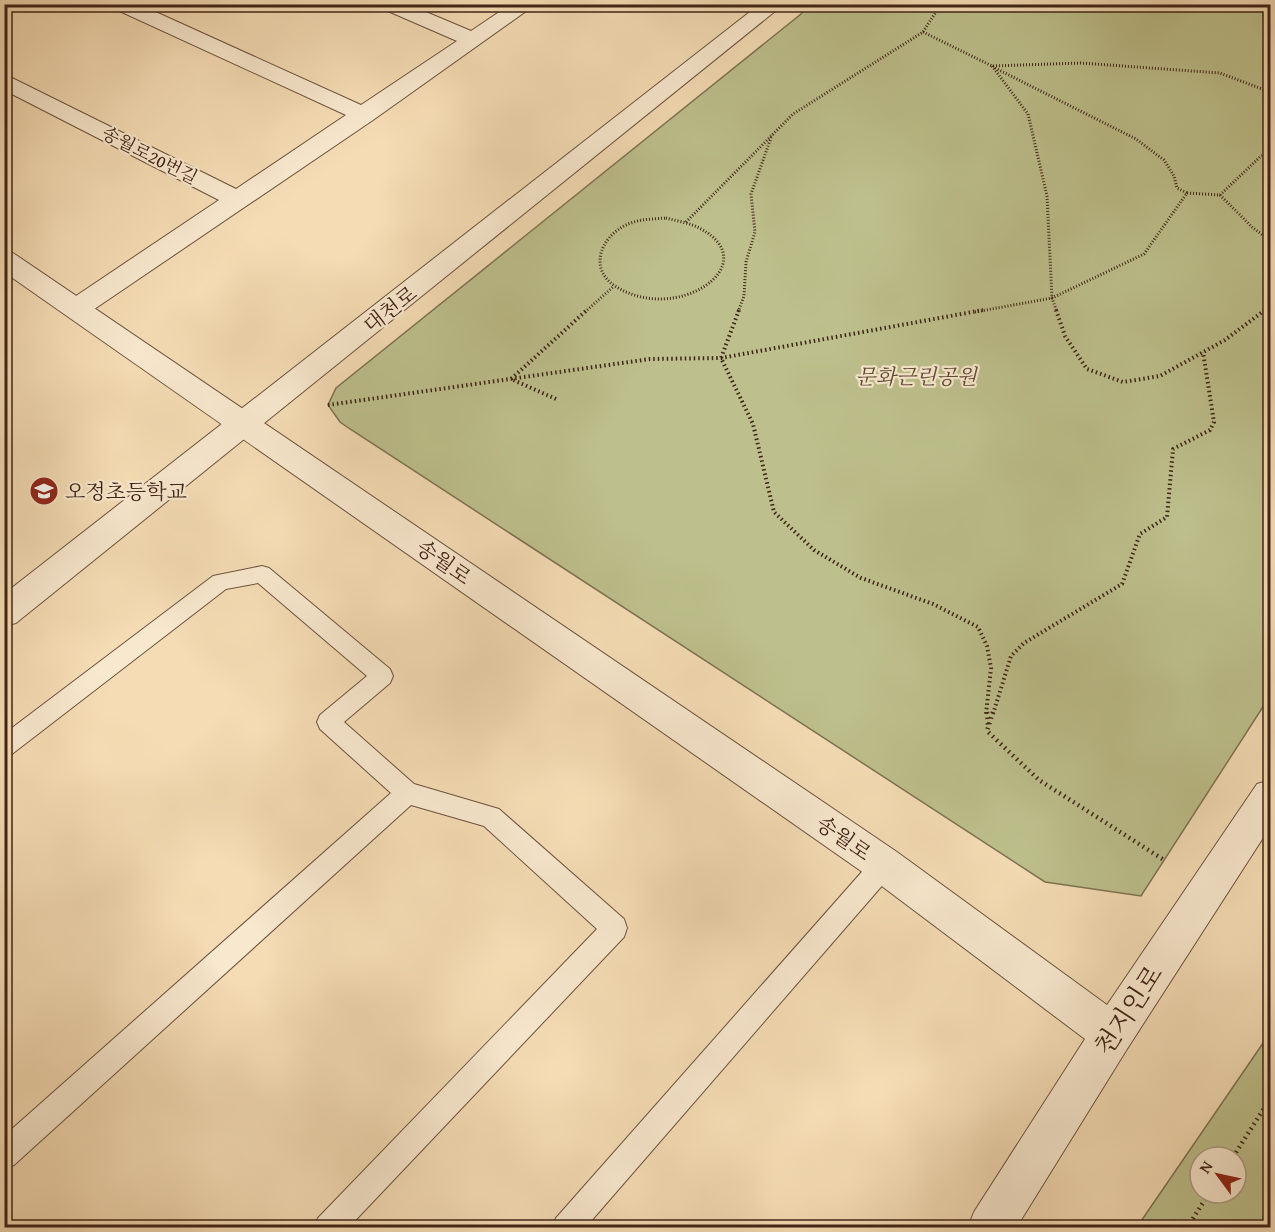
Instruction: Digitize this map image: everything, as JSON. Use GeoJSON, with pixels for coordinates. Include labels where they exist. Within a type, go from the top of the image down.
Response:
{"type":"FeatureCollection","features":[{"type":"Feature","properties":{"kind":"street"},"geometry":{"type":"LineString","coordinates":[[120,4],[365,115]]}},
{"type":"Feature","properties":{"kind":"street"},"geometry":{"type":"LineString","coordinates":[[388,4],[474,40]]}},
{"type":"Feature","properties":{"kind":"street"},"geometry":{"type":"LineString","coordinates":[[77,308],[526,4]]}},
{"type":"Feature","properties":{"kind":"street","name":"대천로"},"geometry":{"type":"LineString","coordinates":[[4,612],[774,4]]}},
{"type":"Feature","properties":{"kind":"street","name":"송월로20번길"},"geometry":{"type":"LineString","coordinates":[[4,81],[237,199]]}},
{"type":"Feature","properties":{"kind":"street","name":"송월로"},"geometry":{"type":"LineString","coordinates":[[4,259],[884,865],[1112,1034]]}},
{"type":"Feature","properties":{"kind":"street","name":"천지인로"},"geometry":{"type":"LineString","coordinates":[[990,1227],[1112,1034],[1270,796]]}},
{"type":"Feature","properties":{"kind":"lane"},"geometry":{"type":"LineString","coordinates":[[4,747],[220,582],[262,574],[382,676],[328,722],[407,793],[491,817],[615,928],[328,1227]]}},
{"type":"Feature","properties":{"kind":"lane"},"geometry":{"type":"LineString","coordinates":[[4,1155],[407,793]]}},
{"type":"Feature","properties":{"kind":"lane","name":"송월로"},"geometry":{"type":"LineString","coordinates":[[566,1227],[884,865]]}},
{"type":"Feature","properties":{"kind":"path"},"geometry":{"type":"LineString","coordinates":[[686,222],[793,114],[923,32],[941,4]]}},
{"type":"Feature","properties":{"kind":"path"},"geometry":{"type":"LineString","coordinates":[[923,32],[1136,140],[1164,160],[1174,176],[1177,188],[1187,193],[1220,195],[1253,228],[1270,240]]}},
{"type":"Feature","properties":{"kind":"path"},"geometry":{"type":"LineString","coordinates":[[992,66],[1081,63],[1220,73],[1270,92]]}},
{"type":"Feature","properties":{"kind":"path"},"geometry":{"type":"LineString","coordinates":[[992,66],[1028,114],[1047,196],[1052,298],[1065,336],[1087,369],[1122,382],[1160,376],[1225,340],[1270,307]]}},
{"type":"Feature","properties":{"kind":"path"},"geometry":{"type":"LineString","coordinates":[[772,135],[752,194],[755,232],[746,262],[744,296],[721,358],[753,424],[774,512],[814,550],[861,578],[933,604],[978,627],[987,646],[991,669],[986,718],[988,725]]}},
{"type":"Feature","properties":{"kind":"path"},"geometry":{"type":"LineString","coordinates":[[1220,195],[1261,156],[1270,154]]}},
{"type":"Feature","properties":{"kind":"path"},"geometry":{"type":"LineString","coordinates":[[328,405],[650,359],[721,358],[1052,298],[1144,254],[1187,193]]}},
{"type":"Feature","properties":{"kind":"path"},"geometry":{"type":"LineString","coordinates":[[666,218],[686,222],[704,229],[716,239],[723,251],[724,264],[719,277],[707,288],[681,298],[650,300],[631,295],[614,286],[602,274],[598,260],[601,247],[611,234],[626,225],[666,218]]}},
{"type":"Feature","properties":{"kind":"path"},"geometry":{"type":"LineString","coordinates":[[511,379],[614,286]]}},
{"type":"Feature","properties":{"kind":"path"},"geometry":{"type":"LineString","coordinates":[[1164,860],[1040,780],[987,731],[1011,656],[1024,643],[1122,584],[1140,534],[1167,517],[1173,449],[1210,430],[1214,422],[1203,352]]}},
{"type":"Feature","properties":{"kind":"path"},"geometry":{"type":"LineString","coordinates":[[511,379],[556,399]]}},
{"type":"Feature","properties":{"kind":"path"},"geometry":{"type":"LineString","coordinates":[[1241,1145],[1270,1099]]}},
{"type":"Feature","properties":{"kind":"path"},"geometry":{"type":"LineString","coordinates":[[1187,1227],[1201,1205]]}},
{"type":"Feature","properties":{"kind":"green space","name":"문화근린공원"},"geometry":{"type":"Polygon","coordinates":[[[808,4],[1270,5],[1270,696],[1141,896],[1045,882],[350,429],[340,422],[328,405],[336,388],[801,14],[808,4]]]}},
{"type":"Feature","properties":{"kind":"green space"},"geometry":{"type":"Polygon","coordinates":[[[1270,1033],[1270,1227],[1137,1227],[1188,1153],[1188,1205],[1248,1205],[1248,1145],[1193,1145],[1270,1033]]]}},
{"type":"Feature","properties":{"kind":"place","name":"오정초등학교"},"geometry":{"type":"Point","coordinates":[44,491]}}]}
